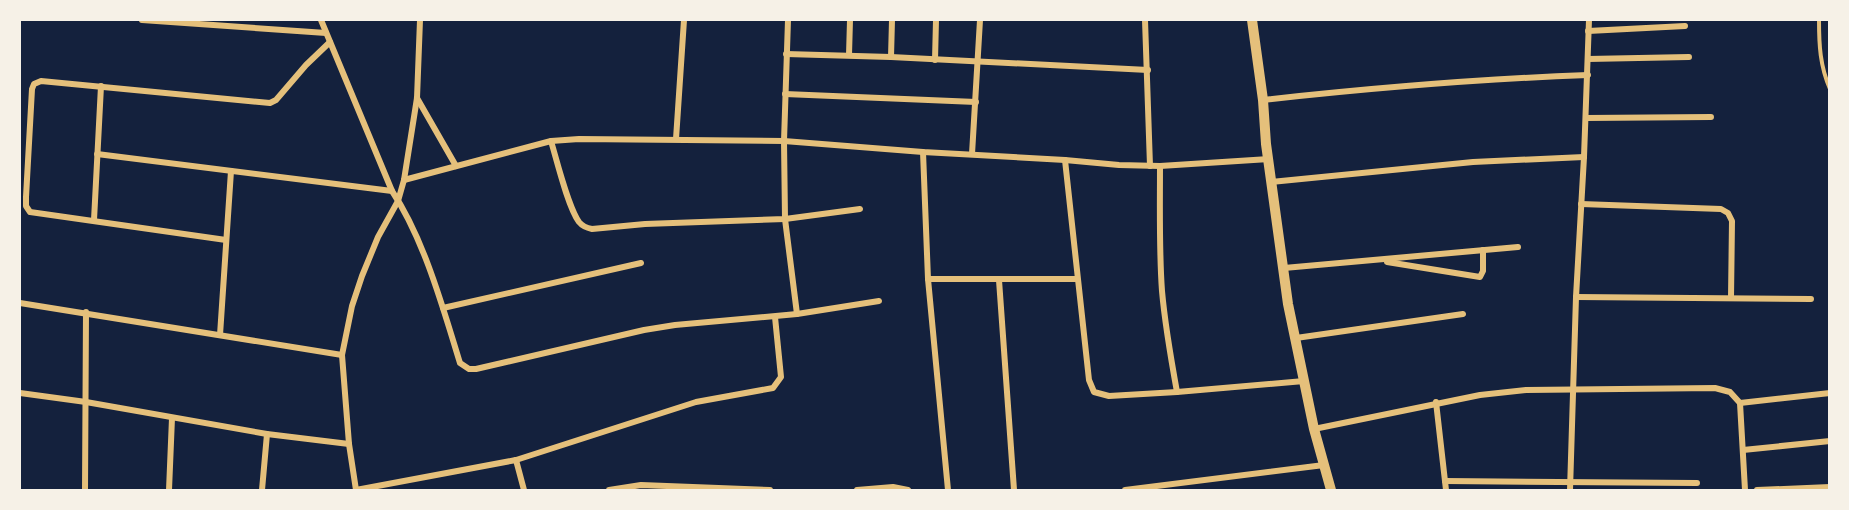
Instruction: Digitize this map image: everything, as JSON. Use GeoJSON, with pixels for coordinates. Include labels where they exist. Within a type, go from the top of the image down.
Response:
{"type":"FeatureCollection","features":[{"type":"Feature","properties":{"kind":"main road"},"geometry":{"type":"LineString","coordinates":[[1252,20],[1288,304],[1314,429],[1331,490]]}},
{"type":"Feature","properties":{"kind":"street"},"geometry":{"type":"LineString","coordinates":[[142,20],[326,33]]}},
{"type":"Feature","properties":{"kind":"street"},"geometry":{"type":"LineString","coordinates":[[321,20],[392,191],[427,265],[460,363],[469,369],[644,330],[675,325],[797,315],[879,302]]}},
{"type":"Feature","properties":{"kind":"street"},"geometry":{"type":"LineString","coordinates":[[420,20],[417,98],[404,180],[398,201],[378,237],[362,276],[352,306],[342,355],[349,444],[356,490],[516,460],[696,402],[773,388],[781,376],[775,316]]}},
{"type":"Feature","properties":{"kind":"street"},"geometry":{"type":"LineString","coordinates":[[675,139],[684,20]]}},
{"type":"Feature","properties":{"kind":"street"},"geometry":{"type":"LineString","coordinates":[[788,20],[784,141],[785,219],[797,315]]}},
{"type":"Feature","properties":{"kind":"street"},"geometry":{"type":"LineString","coordinates":[[849,55],[850,20]]}},
{"type":"Feature","properties":{"kind":"street"},"geometry":{"type":"LineString","coordinates":[[891,57],[892,20]]}},
{"type":"Feature","properties":{"kind":"street"},"geometry":{"type":"LineString","coordinates":[[935,60],[936,20]]}},
{"type":"Feature","properties":{"kind":"street"},"geometry":{"type":"LineString","coordinates":[[972,154],[980,20]]}},
{"type":"Feature","properties":{"kind":"street"},"geometry":{"type":"LineString","coordinates":[[1146,20],[1150,166]]}},
{"type":"Feature","properties":{"kind":"street"},"geometry":{"type":"LineString","coordinates":[[1570,490],[1572,391],[1589,20]]}},
{"type":"Feature","properties":{"kind":"street"},"geometry":{"type":"LineString","coordinates":[[1588,31],[1685,27]]}},
{"type":"Feature","properties":{"kind":"street"},"geometry":{"type":"LineString","coordinates":[[226,240],[30,212],[26,206],[26,197],[34,84],[41,81],[101,86],[270,104],[306,64],[330,42]]}},
{"type":"Feature","properties":{"kind":"street"},"geometry":{"type":"LineString","coordinates":[[786,54],[1148,70]]}},
{"type":"Feature","properties":{"kind":"street"},"geometry":{"type":"LineString","coordinates":[[1588,59],[1689,57]]}},
{"type":"Feature","properties":{"kind":"street"},"geometry":{"type":"LineString","coordinates":[[1263,100],[1452,82],[1588,75]]}},
{"type":"Feature","properties":{"kind":"street"},"geometry":{"type":"LineString","coordinates":[[94,220],[101,86]]}},
{"type":"Feature","properties":{"kind":"street"},"geometry":{"type":"LineString","coordinates":[[785,94],[976,102]]}},
{"type":"Feature","properties":{"kind":"street"},"geometry":{"type":"LineString","coordinates":[[417,98],[456,166]]}},
{"type":"Feature","properties":{"kind":"street"},"geometry":{"type":"LineString","coordinates":[[1586,118],[1711,117]]}},
{"type":"Feature","properties":{"kind":"street"},"geometry":{"type":"LineString","coordinates":[[404,180],[551,141],[579,139],[784,141],[1150,166],[1269,159]]}},
{"type":"Feature","properties":{"kind":"street"},"geometry":{"type":"LineString","coordinates":[[551,141],[574,211],[585,228],[785,219],[860,209]]}},
{"type":"Feature","properties":{"kind":"street"},"geometry":{"type":"LineString","coordinates":[[923,152],[928,279],[948,490]]}},
{"type":"Feature","properties":{"kind":"street"},"geometry":{"type":"LineString","coordinates":[[97,154],[392,191]]}},
{"type":"Feature","properties":{"kind":"street"},"geometry":{"type":"LineString","coordinates":[[1271,182],[1473,162],[1584,157]]}},
{"type":"Feature","properties":{"kind":"street"},"geometry":{"type":"LineString","coordinates":[[1065,160],[1089,380],[1094,392],[1109,396],[1304,381]]}},
{"type":"Feature","properties":{"kind":"street"},"geometry":{"type":"LineString","coordinates":[[1160,166],[1162,291],[1177,392]]}},
{"type":"Feature","properties":{"kind":"street"},"geometry":{"type":"LineString","coordinates":[[220,335],[231,171]]}},
{"type":"Feature","properties":{"kind":"street"},"geometry":{"type":"LineString","coordinates":[[1581,204],[1721,209],[1728,213],[1732,221],[1731,298]]}},
{"type":"Feature","properties":{"kind":"street"},"geometry":{"type":"LineString","coordinates":[[1284,268],[1518,247]]}},
{"type":"Feature","properties":{"kind":"street"},"geometry":{"type":"LineString","coordinates":[[1377,260],[1480,277],[1483,271],[1483,250]]}},
{"type":"Feature","properties":{"kind":"street"},"geometry":{"type":"LineString","coordinates":[[443,308],[641,262]]}},
{"type":"Feature","properties":{"kind":"street"},"geometry":{"type":"LineString","coordinates":[[928,279],[1077,279]]}},
{"type":"Feature","properties":{"kind":"street"},"geometry":{"type":"LineString","coordinates":[[999,280],[1014,490]]}},
{"type":"Feature","properties":{"kind":"street"},"geometry":{"type":"LineString","coordinates":[[1576,297],[1811,299]]}},
{"type":"Feature","properties":{"kind":"street"},"geometry":{"type":"LineString","coordinates":[[20,303],[342,355]]}},
{"type":"Feature","properties":{"kind":"street"},"geometry":{"type":"LineString","coordinates":[[85,490],[86,312]]}},
{"type":"Feature","properties":{"kind":"street"},"geometry":{"type":"LineString","coordinates":[[1296,338],[1463,314]]}},
{"type":"Feature","properties":{"kind":"street"},"geometry":{"type":"LineString","coordinates":[[1314,429],[1436,402],[1526,390],[1715,388],[1730,392],[1740,403],[1746,490]]}},
{"type":"Feature","properties":{"kind":"street"},"geometry":{"type":"LineString","coordinates":[[20,393],[86,402],[267,434],[349,444]]}},
{"type":"Feature","properties":{"kind":"street"},"geometry":{"type":"LineString","coordinates":[[1740,403],[1830,393]]}},
{"type":"Feature","properties":{"kind":"street"},"geometry":{"type":"LineString","coordinates":[[1436,402],[1446,490]]}},
{"type":"Feature","properties":{"kind":"street"},"geometry":{"type":"LineString","coordinates":[[169,490],[172,418]]}},
{"type":"Feature","properties":{"kind":"street"},"geometry":{"type":"LineString","coordinates":[[262,490],[267,434]]}},
{"type":"Feature","properties":{"kind":"street"},"geometry":{"type":"LineString","coordinates":[[1743,450],[1830,441]]}},
{"type":"Feature","properties":{"kind":"street"},"geometry":{"type":"LineString","coordinates":[[516,460],[524,490]]}},
{"type":"Feature","properties":{"kind":"street"},"geometry":{"type":"LineString","coordinates":[[1125,490],[1324,465]]}},
{"type":"Feature","properties":{"kind":"street"},"geometry":{"type":"LineString","coordinates":[[1445,482],[1697,483]]}},
{"type":"Feature","properties":{"kind":"street"},"geometry":{"type":"LineString","coordinates":[[609,490],[641,485],[770,490]]}},
{"type":"Feature","properties":{"kind":"street"},"geometry":{"type":"LineString","coordinates":[[1757,490],[1830,486]]}},
{"type":"Feature","properties":{"kind":"street"},"geometry":{"type":"LineString","coordinates":[[857,490],[893,487],[908,490]]}},
{"type":"Feature","properties":{"kind":"lane"},"geometry":{"type":"LineString","coordinates":[[1819,20],[1822,71],[1830,89]]}}]}
